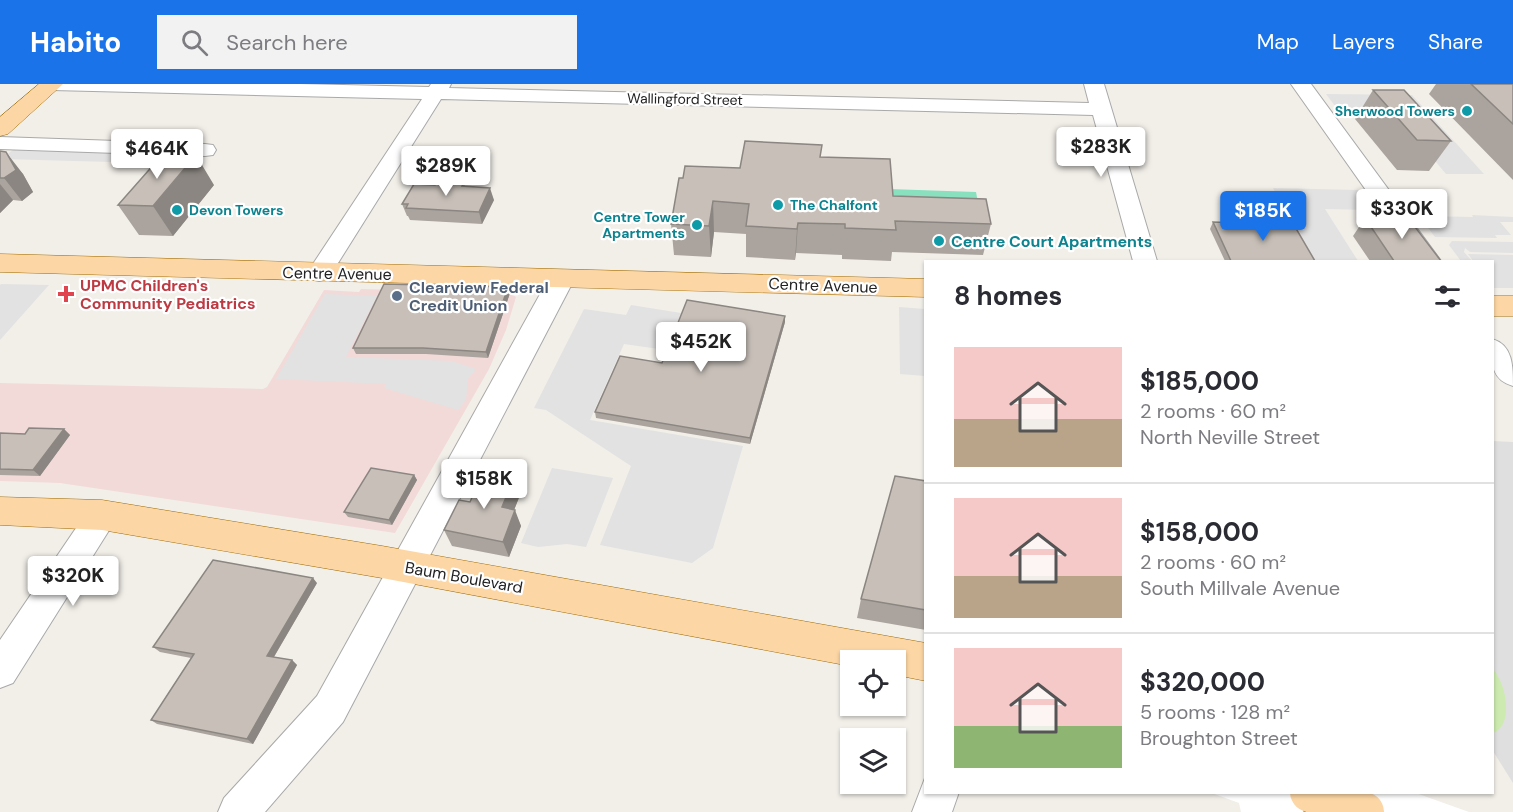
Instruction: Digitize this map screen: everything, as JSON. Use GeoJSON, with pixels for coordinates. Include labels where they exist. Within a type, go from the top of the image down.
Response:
{"type":"FeatureCollection","features":[{"type":"Feature","properties":{"kind":"main road"},"geometry":{"type":"LineString","coordinates":[[0,129],[52,84]]}},
{"type":"Feature","properties":{"kind":"main road","name":"Centre Avenue"},"geometry":{"type":"LineString","coordinates":[[0,263],[924,288]]}},
{"type":"Feature","properties":{"kind":"main road"},"geometry":{"type":"LineString","coordinates":[[1494,306],[1513,306]]}},
{"type":"Feature","properties":{"kind":"main road","name":"Baum Boulevard"},"geometry":{"type":"LineString","coordinates":[[0,511],[102,515],[407,567],[924,662]]}},
{"type":"Feature","properties":{"kind":"main road"},"geometry":{"type":"LineString","coordinates":[[1315,794],[1364,812]]}},
{"type":"Feature","properties":{"kind":"street","name":"Wallingford Street"},"geometry":{"type":"LineString","coordinates":[[52,84],[438,88],[1102,110]]}},
{"type":"Feature","properties":{"kind":"street"},"geometry":{"type":"LineString","coordinates":[[1094,84],[1145,260]]}},
{"type":"Feature","properties":{"kind":"street"},"geometry":{"type":"LineString","coordinates":[[1301,84],[1428,260]]}},
{"type":"Feature","properties":{"kind":"street"},"geometry":{"type":"LineString","coordinates":[[319,273],[438,88]]}},
{"type":"Feature","properties":{"kind":"street"},"geometry":{"type":"LineString","coordinates":[[0,143],[206,150]]}},
{"type":"Feature","properties":{"kind":"street"},"geometry":{"type":"LineString","coordinates":[[238,812],[330,709],[562,278]]}},
{"type":"Feature","properties":{"kind":"street"},"geometry":{"type":"LineString","coordinates":[[1494,351],[1513,376]]}},
{"type":"Feature","properties":{"kind":"street"},"geometry":{"type":"LineString","coordinates":[[0,671],[102,515]]}},
{"type":"Feature","properties":{"kind":"street"},"geometry":{"type":"LineString","coordinates":[[932,812],[938,794]]}},
{"type":"Feature","properties":{"kind":"shaded area"},"geometry":{"type":"Polygon","coordinates":[[[1326,94],[1412,95],[1484,174],[1446,174],[1420,143],[1389,118],[1344,118],[1326,94]]]}},
{"type":"Feature","properties":{"kind":"shaded area"},"geometry":{"type":"Polygon","coordinates":[[[16,147],[123,151],[111,162],[2,159],[16,147]]]}},
{"type":"Feature","properties":{"kind":"shaded area"},"geometry":{"type":"Polygon","coordinates":[[[1273,188],[1359,190],[1373,210],[1325,209],[1357,260],[1306,260],[1290,231],[1291,223],[1273,188]]]}},
{"type":"Feature","properties":{"kind":"shaded area"},"geometry":{"type":"Polygon","coordinates":[[[1472,215],[1513,217],[1513,222],[1500,222],[1511,235],[1495,235],[1497,238],[1435,237],[1419,216],[1473,217],[1472,215]]]}},
{"type":"Feature","properties":{"kind":"shaded area"},"geometry":{"type":"Polygon","coordinates":[[[1452,241],[1513,242],[1513,253],[1470,252],[1465,248],[1464,252],[1471,260],[1460,260],[1449,245],[1452,241]]]}},
{"type":"Feature","properties":{"kind":"shaded area"},"geometry":{"type":"Polygon","coordinates":[[[1468,254],[1513,255],[1513,288],[1494,288],[1494,260],[1472,260],[1468,254]]]}},
{"type":"Feature","properties":{"kind":"shaded area"},"geometry":{"type":"Polygon","coordinates":[[[0,285],[49,285],[0,340],[0,285]]]}},
{"type":"Feature","properties":{"kind":"shaded area"},"geometry":{"type":"Polygon","coordinates":[[[361,289],[510,293],[516,297],[506,330],[489,369],[395,533],[60,483],[0,481],[0,383],[263,389],[267,387],[324,290],[359,292],[361,289]]]}},
{"type":"Feature","properties":{"kind":"shaded area"},"geometry":{"type":"Polygon","coordinates":[[[325,294],[377,296],[346,357],[451,361],[476,369],[468,379],[466,400],[458,410],[384,388],[386,384],[276,379],[325,294]]]}},
{"type":"Feature","properties":{"kind":"shaded area"},"geometry":{"type":"Polygon","coordinates":[[[631,305],[681,313],[666,350],[624,344],[590,420],[743,446],[713,548],[692,563],[600,545],[631,466],[546,410],[534,408],[584,309],[626,315],[631,305]]]}},
{"type":"Feature","properties":{"kind":"shaded area"},"geometry":{"type":"Polygon","coordinates":[[[899,307],[924,309],[924,376],[900,374],[899,307]]]}},
{"type":"Feature","properties":{"kind":"shaded area"},"geometry":{"type":"Polygon","coordinates":[[[1494,441],[1513,442],[1513,783],[1494,753],[1494,441]]]}},
{"type":"Feature","properties":{"kind":"shaded area"},"geometry":{"type":"Polygon","coordinates":[[[552,468],[613,478],[586,547],[567,544],[538,547],[521,543],[552,468]]]}},
{"type":"Feature","properties":{"kind":"green space"},"geometry":{"type":"Polygon","coordinates":[[[889,189],[976,192],[981,219],[891,216],[889,189]]]}},
{"type":"Feature","properties":{"kind":"green space"},"geometry":{"type":"Polygon","coordinates":[[[1494,671],[1502,686],[1506,705],[1504,723],[1494,732],[1494,671]]]}},
{"type":"Feature","properties":{"kind":"pier"},"geometry":{"type":"Polygon","coordinates":[[[1214,794],[1419,794],[1469,812],[1241,812],[1239,803],[1214,794]]]}},
{"type":"Feature","properties":{"kind":"building"},"geometry":{"type":"Polygon","coordinates":[[[1471,84],[1513,84],[1513,124],[1471,84]]]}},
{"type":"Feature","properties":{"kind":"building"},"geometry":{"type":"Polygon","coordinates":[[[1373,90],[1404,90],[1451,141],[1417,140],[1373,90]]]}},
{"type":"Feature","properties":{"kind":"building"},"geometry":{"type":"Polygon","coordinates":[[[745,141],[822,145],[820,157],[890,159],[893,196],[986,199],[991,224],[895,221],[896,230],[845,228],[845,224],[798,223],[797,229],[746,226],[749,204],[713,201],[709,226],[671,224],[679,178],[683,178],[685,166],[740,168],[745,141]]]}},
{"type":"Feature","properties":{"kind":"building"},"geometry":{"type":"Polygon","coordinates":[[[0,151],[6,152],[16,170],[4,178],[0,178],[0,151]]]}},
{"type":"Feature","properties":{"kind":"building"},"geometry":{"type":"Polygon","coordinates":[[[163,154],[196,155],[153,206],[118,205],[163,154]]]}},
{"type":"Feature","properties":{"kind":"building"},"geometry":{"type":"Polygon","coordinates":[[[437,181],[490,188],[479,212],[406,208],[408,204],[402,204],[414,184],[435,185],[437,181]]]}},
{"type":"Feature","properties":{"kind":"building"},"geometry":{"type":"Polygon","coordinates":[[[1365,218],[1409,219],[1440,260],[1393,260],[1365,218]]]}},
{"type":"Feature","properties":{"kind":"building"},"geometry":{"type":"Polygon","coordinates":[[[1213,222],[1294,225],[1314,260],[1231,260],[1213,222]]]}},
{"type":"Feature","properties":{"kind":"building"},"geometry":{"type":"Polygon","coordinates":[[[384,284],[508,287],[486,352],[423,348],[353,348],[384,284]]]}},
{"type":"Feature","properties":{"kind":"building"},"geometry":{"type":"Polygon","coordinates":[[[687,300],[785,316],[750,438],[595,412],[620,356],[662,363],[687,300]]]}},
{"type":"Feature","properties":{"kind":"building"},"geometry":{"type":"Polygon","coordinates":[[[29,428],[64,429],[33,470],[0,469],[0,433],[25,434],[29,428]]]}},
{"type":"Feature","properties":{"kind":"building"},"geometry":{"type":"Polygon","coordinates":[[[371,468],[414,475],[389,520],[344,512],[371,468]]]}},
{"type":"Feature","properties":{"kind":"building"},"geometry":{"type":"Polygon","coordinates":[[[483,473],[514,478],[502,507],[515,510],[503,542],[444,530],[459,500],[470,502],[483,473]]]}},
{"type":"Feature","properties":{"kind":"building"},"geometry":{"type":"Polygon","coordinates":[[[895,476],[924,481],[924,610],[861,599],[895,476]]]}},
{"type":"Feature","properties":{"kind":"building"},"geometry":{"type":"Polygon","coordinates":[[[213,560],[313,578],[267,656],[292,660],[247,739],[151,720],[194,654],[153,647],[213,560]]]}},
{"type":"Feature","properties":{"kind":"railway"},"geometry":{"type":"LineString","coordinates":[[1312,794],[1318,812]]}},
{"type":"Feature","properties":{"kind":"place","name":"Sherwood Towers"},"geometry":{"type":"Point","coordinates":[1467,111]}},
{"type":"Feature","properties":{"kind":"place","name":"The Chalfont"},"geometry":{"type":"Point","coordinates":[778,205]}},
{"type":"Feature","properties":{"kind":"place","name":"Devon Towers"},"geometry":{"type":"Point","coordinates":[177,210]}},
{"type":"Feature","properties":{"kind":"place","name":"Centre Tower Apartments"},"geometry":{"type":"Point","coordinates":[697,225]}},
{"type":"Feature","properties":{"kind":"place","name":"Centre Court Apartments"},"geometry":{"type":"Point","coordinates":[939,241]}},
{"type":"Feature","properties":{"kind":"place","name":"UPMC Children's Community Pediatrics"},"geometry":{"type":"Point","coordinates":[66,294]}},
{"type":"Feature","properties":{"kind":"place","name":"Clearview Federal Credit Union"},"geometry":{"type":"Point","coordinates":[397,296]}}]}
